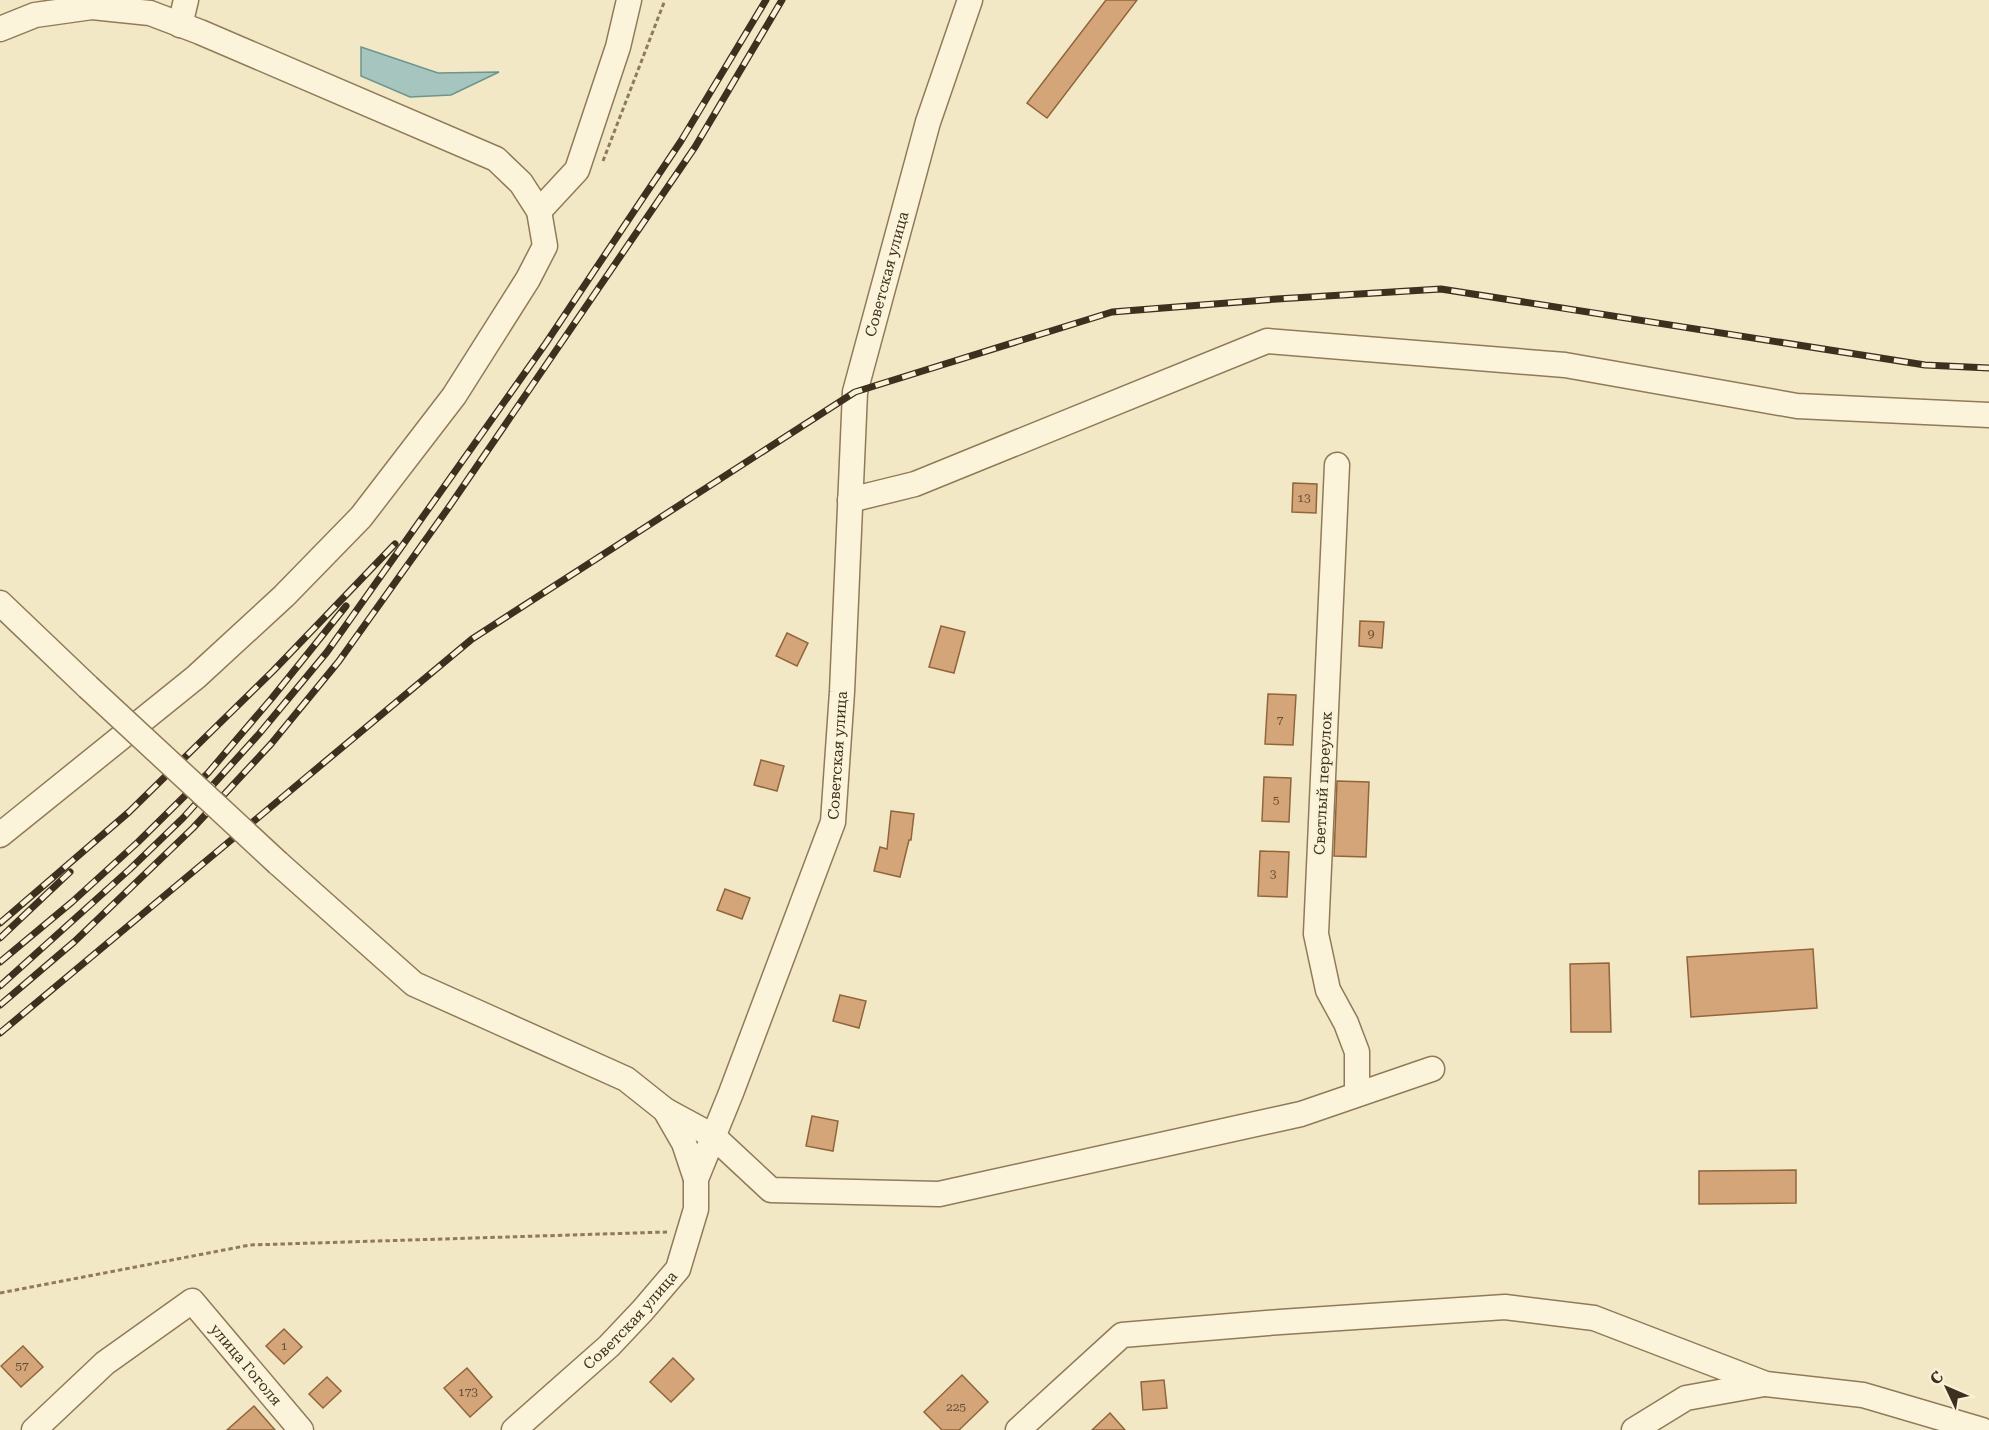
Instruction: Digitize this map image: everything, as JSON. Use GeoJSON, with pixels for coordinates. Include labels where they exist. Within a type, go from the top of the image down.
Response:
{"type":"FeatureCollection","features":[{"type":"Feature","properties":{"kind":"street"},"geometry":{"type":"LineString","coordinates":[[180,25],[186,0]]}},
{"type":"Feature","properties":{"kind":"street"},"geometry":{"type":"LineString","coordinates":[[539,211],[577,170],[618,47],[629,0]]}},
{"type":"Feature","properties":{"kind":"street","name":"Советская улица"},"geometry":{"type":"LineString","coordinates":[[514,1430],[609,1346],[678,1269],[696,1209],[696,1179],[736,1083],[833,822],[842,692],[855,392],[928,122],[970,0]]}},
{"type":"Feature","properties":{"kind":"street"},"geometry":{"type":"LineString","coordinates":[[0,28],[35,15],[92,7],[150,13],[496,159],[521,183],[539,211],[545,246],[528,279],[454,396],[361,517],[284,596],[196,677],[0,835]]}},
{"type":"Feature","properties":{"kind":"street"},"geometry":{"type":"LineString","coordinates":[[850,500],[915,484],[1268,341],[1565,365],[1797,406],[1989,415]]}},
{"type":"Feature","properties":{"kind":"street","name":"Светлый переулок"},"geometry":{"type":"LineString","coordinates":[[1337,465],[1316,934],[1328,990],[1346,1023],[1357,1052],[1357,1094]]}},
{"type":"Feature","properties":{"kind":"street"},"geometry":{"type":"LineString","coordinates":[[0,603],[278,863],[414,984],[626,1079],[665,1110],[713,1136],[771,1190],[939,1194],[1301,1114],[1432,1069]]}},
{"type":"Feature","properties":{"kind":"street"},"geometry":{"type":"LineString","coordinates":[[665,1110],[684,1143],[696,1179]]}},
{"type":"Feature","properties":{"kind":"street","name":"улица Гоголя"},"geometry":{"type":"LineString","coordinates":[[34,1430],[105,1363],[192,1301],[301,1430]]}},
{"type":"Feature","properties":{"kind":"street"},"geometry":{"type":"LineString","coordinates":[[1018,1430],[1122,1335],[1505,1308],[1594,1318],[1766,1384],[1863,1395],[1982,1430]]}},
{"type":"Feature","properties":{"kind":"street"},"geometry":{"type":"LineString","coordinates":[[1634,1430],[1686,1398],[1766,1384]]}},
{"type":"Feature","properties":{"kind":"path"},"geometry":{"type":"LineString","coordinates":[[0,1293],[250,1245],[690,1231]]}},
{"type":"Feature","properties":{"kind":"water"},"geometry":{"type":"Polygon","coordinates":[[[361,47],[438,73],[499,72],[451,95],[410,97],[361,76],[361,47]]]}},
{"type":"Feature","properties":{"kind":"building"},"geometry":{"type":"Polygon","coordinates":[[[1106,0],[1137,0],[1047,118],[1027,103],[1106,0]]]}},
{"type":"Feature","properties":{"kind":"building"},"geometry":{"type":"Polygon","coordinates":[[[1293,483],[1317,484],[1316,513],[1292,512],[1293,483]]]}},
{"type":"Feature","properties":{"kind":"building"},"geometry":{"type":"Polygon","coordinates":[[[1360,621],[1384,622],[1382,648],[1359,646],[1360,621]]]}},
{"type":"Feature","properties":{"kind":"building"},"geometry":{"type":"Polygon","coordinates":[[[941,626],[965,632],[954,673],[929,667],[941,626]]]}},
{"type":"Feature","properties":{"kind":"building"},"geometry":{"type":"Polygon","coordinates":[[[787,633],[808,643],[797,666],[776,656],[787,633]]]}},
{"type":"Feature","properties":{"kind":"building"},"geometry":{"type":"Polygon","coordinates":[[[1268,694],[1296,695],[1293,745],[1265,744],[1268,694]]]}},
{"type":"Feature","properties":{"kind":"building"},"geometry":{"type":"Polygon","coordinates":[[[761,760],[784,766],[777,791],[754,785],[761,760]]]}},
{"type":"Feature","properties":{"kind":"building"},"geometry":{"type":"Polygon","coordinates":[[[1264,777],[1291,778],[1289,822],[1262,821],[1264,777]]]}},
{"type":"Feature","properties":{"kind":"building"},"geometry":{"type":"Polygon","coordinates":[[[1337,781],[1369,782],[1366,857],[1334,856],[1337,781]]]}},
{"type":"Feature","properties":{"kind":"building"},"geometry":{"type":"Polygon","coordinates":[[[891,811],[914,814],[911,840],[909,840],[900,877],[874,871],[880,847],[887,849],[891,811]]]}},
{"type":"Feature","properties":{"kind":"building"},"geometry":{"type":"Polygon","coordinates":[[[1260,851],[1289,852],[1287,897],[1258,896],[1260,851]]]}},
{"type":"Feature","properties":{"kind":"building"},"geometry":{"type":"Polygon","coordinates":[[[725,889],[750,898],[742,919],[717,910],[725,889]]]}},
{"type":"Feature","properties":{"kind":"building"},"geometry":{"type":"Polygon","coordinates":[[[1813,949],[1817,1008],[1691,1017],[1687,957],[1813,949]]]}},
{"type":"Feature","properties":{"kind":"building"},"geometry":{"type":"Polygon","coordinates":[[[1609,963],[1611,1032],[1571,1032],[1570,964],[1609,963]]]}},
{"type":"Feature","properties":{"kind":"building"},"geometry":{"type":"Polygon","coordinates":[[[840,995],[866,1001],[859,1028],[833,1021],[840,995]]]}},
{"type":"Feature","properties":{"kind":"building"},"geometry":{"type":"Polygon","coordinates":[[[812,1116],[838,1121],[833,1151],[806,1146],[812,1116]]]}},
{"type":"Feature","properties":{"kind":"building"},"geometry":{"type":"Polygon","coordinates":[[[1796,1170],[1796,1203],[1699,1204],[1699,1171],[1796,1170]]]}},
{"type":"Feature","properties":{"kind":"building"},"geometry":{"type":"Polygon","coordinates":[[[284,1329],[302,1347],[284,1364],[266,1346],[284,1329]]]}},
{"type":"Feature","properties":{"kind":"building"},"geometry":{"type":"Polygon","coordinates":[[[23,1346],[43,1367],[21,1387],[1,1366],[23,1346]]]}},
{"type":"Feature","properties":{"kind":"building"},"geometry":{"type":"Polygon","coordinates":[[[673,1358],[694,1379],[671,1402],[650,1382],[673,1358]]]}},
{"type":"Feature","properties":{"kind":"building"},"geometry":{"type":"Polygon","coordinates":[[[467,1368],[492,1397],[470,1417],[444,1388],[467,1368]]]}},
{"type":"Feature","properties":{"kind":"building"},"geometry":{"type":"Polygon","coordinates":[[[962,1375],[988,1402],[959,1430],[942,1430],[924,1412],[962,1375]]]}},
{"type":"Feature","properties":{"kind":"building"},"geometry":{"type":"Polygon","coordinates":[[[327,1377],[341,1391],[323,1408],[309,1394],[327,1377]]]}},
{"type":"Feature","properties":{"kind":"building"},"geometry":{"type":"Polygon","coordinates":[[[1164,1380],[1167,1408],[1143,1410],[1141,1382],[1164,1380]]]}},
{"type":"Feature","properties":{"kind":"building"},"geometry":{"type":"Polygon","coordinates":[[[254,1406],[275,1430],[227,1430],[254,1406]]]}},
{"type":"Feature","properties":{"kind":"building"},"geometry":{"type":"Polygon","coordinates":[[[1110,1413],[1125,1430],[1092,1430],[1110,1413]]]}},
{"type":"Feature","properties":{"kind":"railway"},"geometry":{"type":"LineString","coordinates":[[0,986],[183,818],[259,734],[327,652],[546,343],[681,141],[766,0]]}},
{"type":"Feature","properties":{"kind":"railway"},"geometry":{"type":"LineString","coordinates":[[0,1005],[74,942],[193,828],[271,744],[339,661],[449,507],[695,147],[782,0]]}},
{"type":"Feature","properties":{"kind":"railway"},"geometry":{"type":"LineString","coordinates":[[0,1033],[472,639],[855,392],[1112,312],[1441,289],[1925,365],[1989,368]]}},
{"type":"Feature","properties":{"kind":"railway"},"geometry":{"type":"LineString","coordinates":[[0,923],[129,812],[273,671],[395,544]]}},
{"type":"Feature","properties":{"kind":"railway"},"geometry":{"type":"LineString","coordinates":[[0,962],[72,902],[138,842],[208,773],[346,606]]}},
{"type":"Feature","properties":{"kind":"railway"},"geometry":{"type":"LineString","coordinates":[[0,938],[70,872]]}}]}
